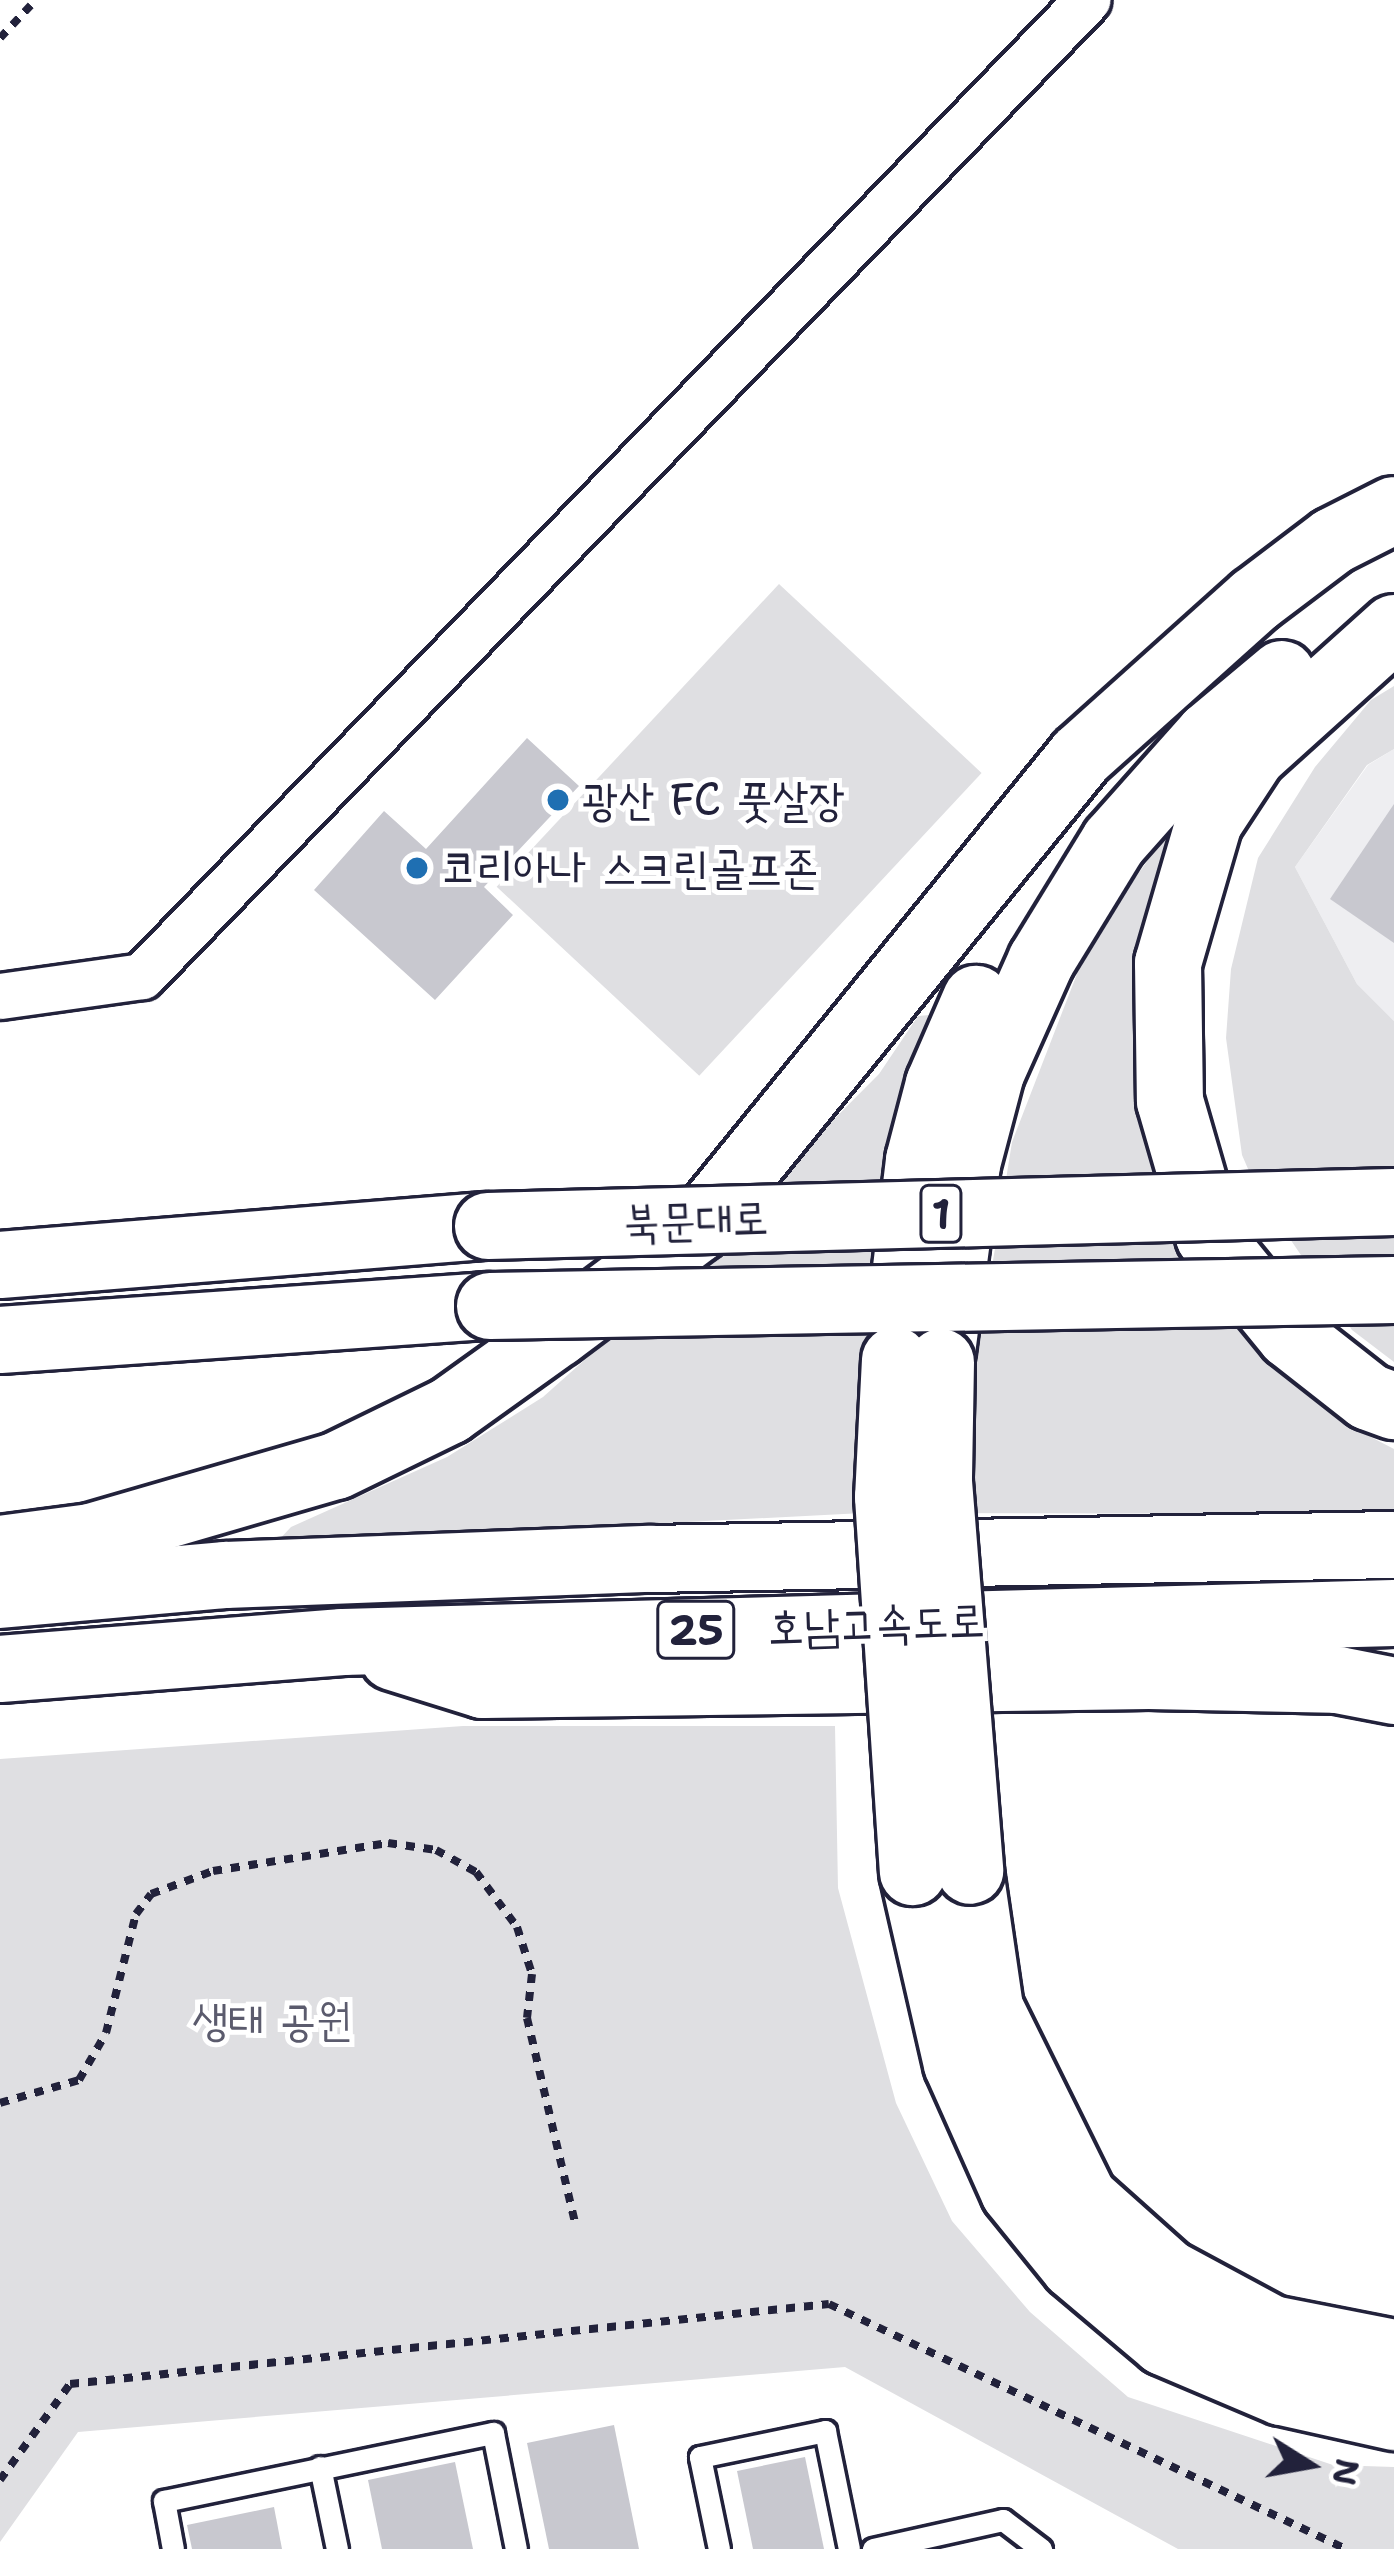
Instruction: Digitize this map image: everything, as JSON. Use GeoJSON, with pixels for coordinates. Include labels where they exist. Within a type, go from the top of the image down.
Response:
{"type":"FeatureCollection","features":[{"type":"Feature","properties":{"kind":"main road"},"geometry":{"type":"LineString","coordinates":[[0,1549],[92,1538],[336,1466],[449,1411],[645,1268],[697,1229],[1081,756],[1195,651],[1333,541],[1394,510]]}},
{"type":"Feature","properties":{"kind":"main road"},"geometry":{"type":"LineString","coordinates":[[918,1361],[944,1296],[967,1164],[991,1072],[1041,961],[1114,842],[1209,735],[1314,648],[1394,608]]}},
{"type":"Feature","properties":{"kind":"main road"},"geometry":{"type":"LineString","coordinates":[[1394,628],[1253,755],[1209,822],[1168,963],[1170,1101],[1209,1236],[1290,1335],[1369,1397],[1394,1406]]}},
{"type":"Feature","properties":{"kind":"main road"},"geometry":{"type":"LineString","coordinates":[[1195,651],[1026,893],[939,1084],[919,1160],[918,1361],[940,1491],[942,1872],[957,2064],[1014,2192],[1074,2266],[1164,2342],[1282,2392],[1394,2417]]}},
{"type":"Feature","properties":{"kind":"main road","name":"북문대로"},"geometry":{"type":"LineString","coordinates":[[3,1265],[488,1226],[1394,1202]]}},
{"type":"Feature","properties":{"kind":"main road","name":"북문대로"},"geometry":{"type":"LineString","coordinates":[[4,1342],[490,1306],[1394,1290]]}},
{"type":"Feature","properties":{"kind":"main road","name":"호남고속도로"},"geometry":{"type":"LineString","coordinates":[[0,1595],[226,1575],[650,1559],[1394,1545]]}},
{"type":"Feature","properties":{"kind":"main road","name":"호남고속도로"},"geometry":{"type":"LineString","coordinates":[[0,1669],[343,1642],[1394,1613]]}},
{"type":"Feature","properties":{"kind":"main road"},"geometry":{"type":"LineString","coordinates":[[343,1642],[483,1685],[1149,1676],[1338,1680],[1394,1691]]}},
{"type":"Feature","properties":{"kind":"main road"},"geometry":{"type":"LineString","coordinates":[[942,1872],[989,2008],[1084,2198],[1168,2273],[1272,2329],[1394,2353]]}},
{"type":"Feature","properties":{"kind":"street"},"geometry":{"type":"LineString","coordinates":[[0,996],[142,976],[1087,0]]}},
{"type":"Feature","properties":{"kind":"lane"},"geometry":{"type":"LineString","coordinates":[[719,2549],[700,2457],[825,2431],[849,2549]]}},
{"type":"Feature","properties":{"kind":"lane"},"geometry":{"type":"LineString","coordinates":[[173,2549],[164,2501],[493,2433],[516,2549]]}},
{"type":"Feature","properties":{"kind":"lane"},"geometry":{"type":"LineString","coordinates":[[320,2467],[337,2549]]}},
{"type":"Feature","properties":{"kind":"lane"},"geometry":{"type":"LineString","coordinates":[[873,2549],[1003,2520],[1041,2549]]}},
{"type":"Feature","properties":{"kind":"path"},"geometry":{"type":"LineString","coordinates":[[0,38],[31,5]]}},
{"type":"Feature","properties":{"kind":"path"},"geometry":{"type":"LineString","coordinates":[[0,2103],[79,2080],[106,2033],[136,1915],[151,1894],[213,1871],[344,1850],[388,1844],[436,1850],[476,1872],[517,1928],[532,1974],[527,2018],[575,2222]]}},
{"type":"Feature","properties":{"kind":"path"},"geometry":{"type":"LineString","coordinates":[[0,2480],[70,2384],[829,2304],[1346,2549]]}},
{"type":"Feature","properties":{"kind":"shaded area"},"geometry":{"type":"Polygon","coordinates":[[[1394,749],[1394,1021],[1357,984],[1295,867],[1368,765],[1394,749]]]}},
{"type":"Feature","properties":{"kind":"green space"},"geometry":{"type":"Polygon","coordinates":[[[779,584],[982,773],[699,1076],[497,887],[779,584]]]}},
{"type":"Feature","properties":{"kind":"green space"},"geometry":{"type":"Polygon","coordinates":[[[1394,686],[1394,749],[1367,765],[1295,867],[1357,984],[1394,1021],[1394,1362],[1352,1330],[1258,1192],[1242,1155],[1226,1038],[1231,969],[1258,858],[1315,767],[1371,700],[1394,686]]]}},
{"type":"Feature","properties":{"kind":"green space"},"geometry":{"type":"Polygon","coordinates":[[[1170,828],[1187,833],[1207,1273],[1256,1350],[1340,1421],[1394,1449],[1394,1514],[863,1513],[276,1543],[291,1527],[447,1457],[543,1397],[671,1283],[879,1074],[918,1016],[930,1015],[930,1053],[879,1267],[862,1391],[972,1392],[1012,1142],[1087,948],[1170,828]]]}},
{"type":"Feature","properties":{"kind":"green space","name":"생태 공원"},"geometry":{"type":"Polygon","coordinates":[[[463,1726],[835,1726],[838,1888],[896,2103],[952,2221],[1030,2312],[1128,2397],[1333,2465],[1394,2467],[1394,2549],[1178,2549],[845,2367],[78,2432],[0,2542],[0,1759],[463,1726]]]}},
{"type":"Feature","properties":{"kind":"building","name":"코리아나 스크린골프존"},"geometry":{"type":"Polygon","coordinates":[[[527,738],[579,786],[484,887],[513,915],[435,1000],[314,890],[384,811],[426,849],[527,738]]]}},
{"type":"Feature","properties":{"kind":"building"},"geometry":{"type":"Polygon","coordinates":[[[1394,804],[1394,943],[1330,899],[1394,804]]]}},
{"type":"Feature","properties":{"kind":"building"},"geometry":{"type":"Polygon","coordinates":[[[614,2425],[639,2549],[549,2549],[527,2443],[614,2425]]]}},
{"type":"Feature","properties":{"kind":"building"},"geometry":{"type":"Polygon","coordinates":[[[805,2457],[824,2549],[753,2549],[737,2471],[805,2457]]]}},
{"type":"Feature","properties":{"kind":"building"},"geometry":{"type":"Polygon","coordinates":[[[455,2462],[473,2549],[382,2549],[368,2480],[455,2462]]]}},
{"type":"Feature","properties":{"kind":"building"},"geometry":{"type":"Polygon","coordinates":[[[274,2507],[282,2549],[192,2549],[187,2525],[274,2507]]]}},
{"type":"Feature","properties":{"kind":"place","name":"광산 FC 풋살장"},"geometry":{"type":"Point","coordinates":[558,800]}},
{"type":"Feature","properties":{"kind":"place","name":"코리아나 스크린골프존"},"geometry":{"type":"Point","coordinates":[417,868]}}]}
